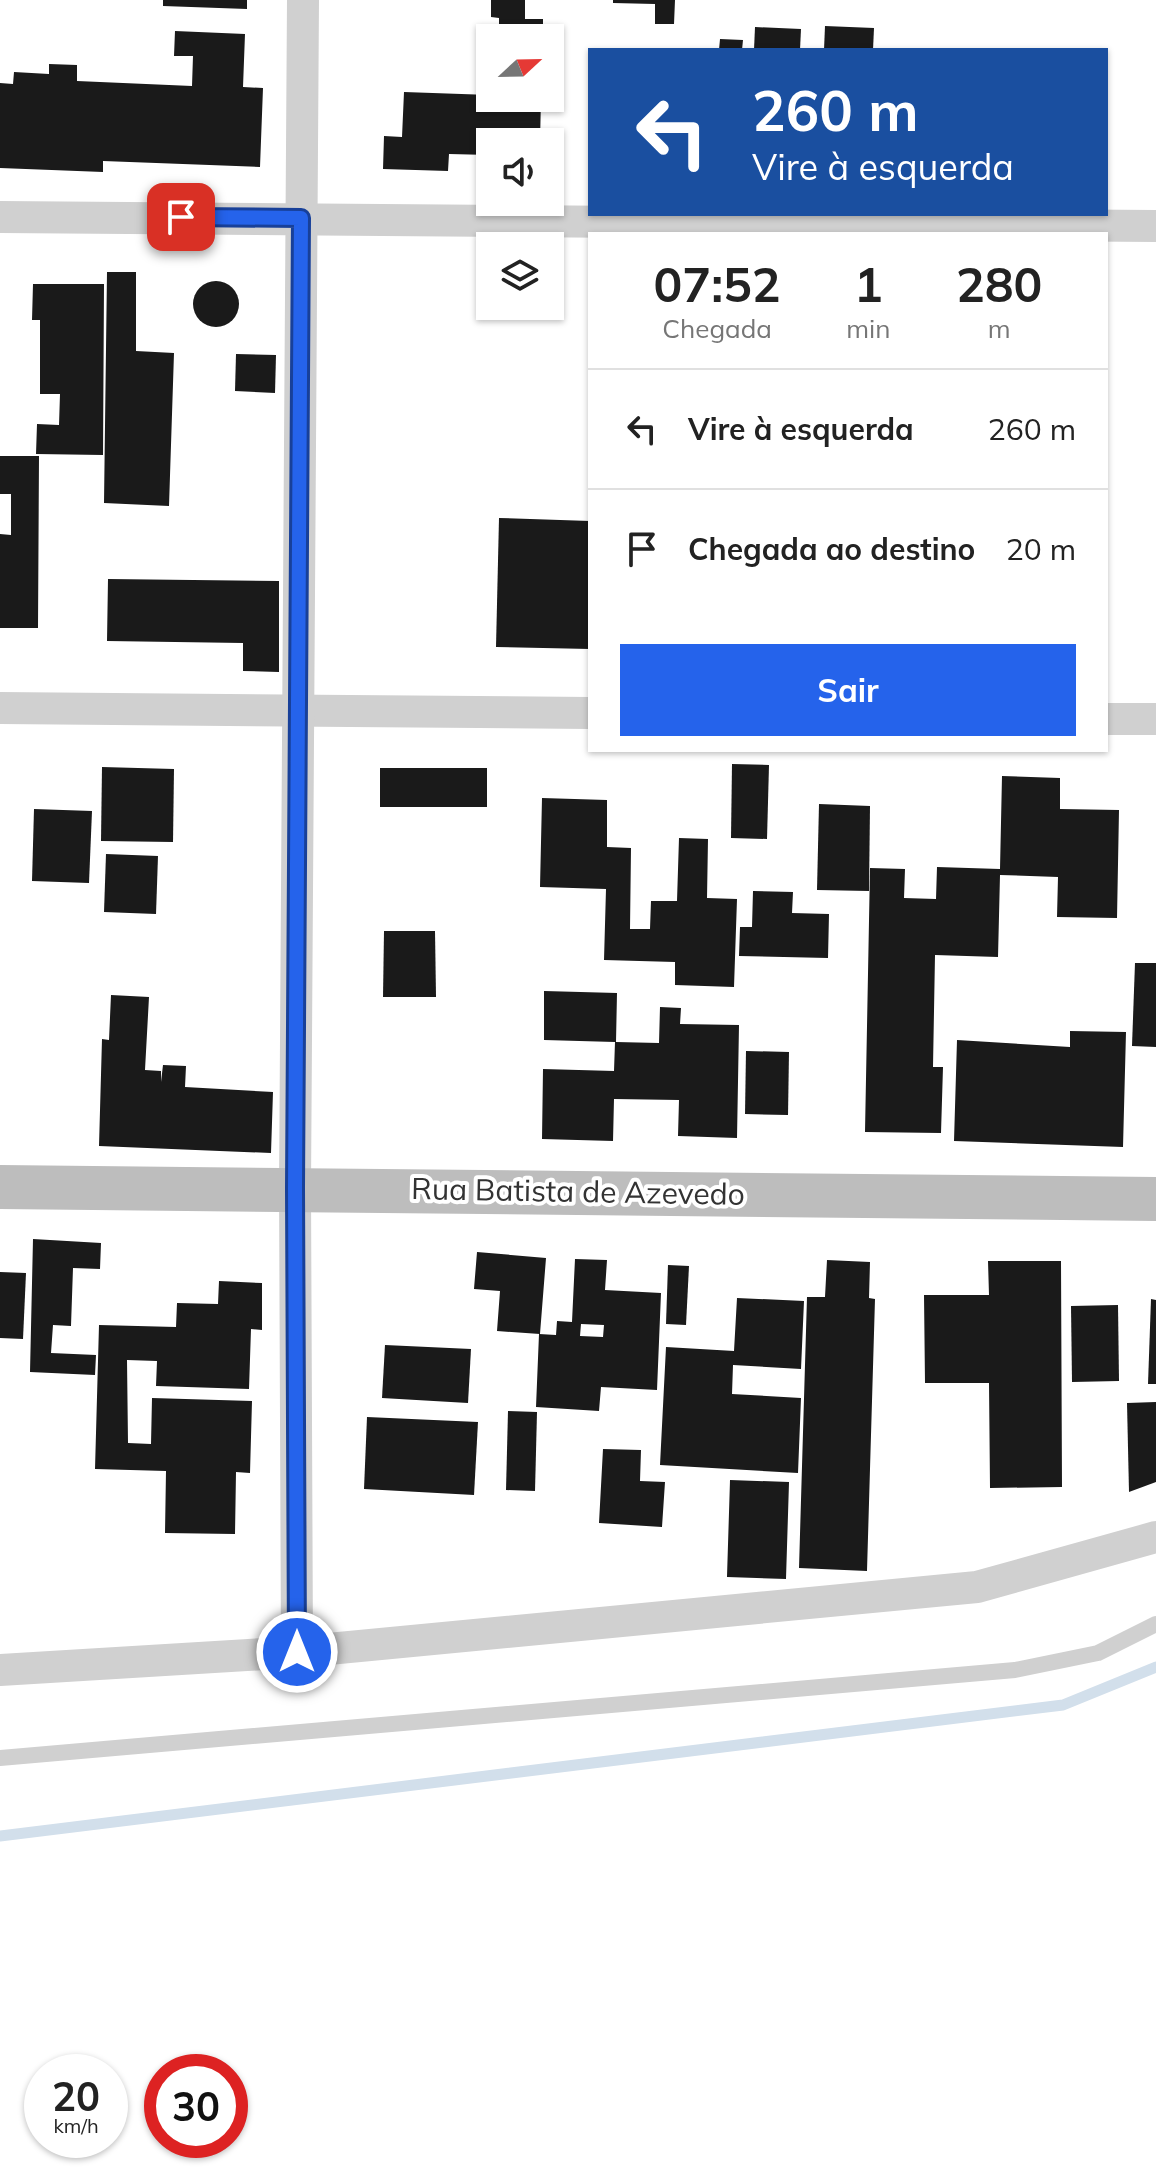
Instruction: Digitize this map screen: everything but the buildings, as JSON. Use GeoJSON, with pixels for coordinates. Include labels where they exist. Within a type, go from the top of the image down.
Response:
{"type":"FeatureCollection","features":[{"type":"Feature","properties":{"kind":"street"},"geometry":{"type":"LineString","coordinates":[[297,1652],[295,1188],[303,0]]}},
{"type":"Feature","properties":{"kind":"street"},"geometry":{"type":"LineString","coordinates":[[0,217],[1156,226]]}},
{"type":"Feature","properties":{"kind":"street"},"geometry":{"type":"LineString","coordinates":[[0,708],[588,713]]}},
{"type":"Feature","properties":{"kind":"street"},"geometry":{"type":"LineString","coordinates":[[1108,719],[1156,719]]}},
{"type":"Feature","properties":{"kind":"street","name":"Rua Batista de Azevedo"},"geometry":{"type":"LineString","coordinates":[[0,1187],[1156,1199]]}},
{"type":"Feature","properties":{"kind":"street"},"geometry":{"type":"LineString","coordinates":[[0,1670],[297,1652],[977,1587],[1156,1537]]}},
{"type":"Feature","properties":{"kind":"lane"},"geometry":{"type":"LineString","coordinates":[[0,1758],[1015,1670],[1098,1653],[1156,1624]]}},
{"type":"Feature","properties":{"kind":"waterway"},"geometry":{"type":"LineString","coordinates":[[0,1836],[1063,1705],[1156,1667]]}},
{"type":"Feature","properties":{"kind":"route"},"geometry":{"type":"LineString","coordinates":[[181,217],[301,218],[295,1188],[297,1652]]}}]}
